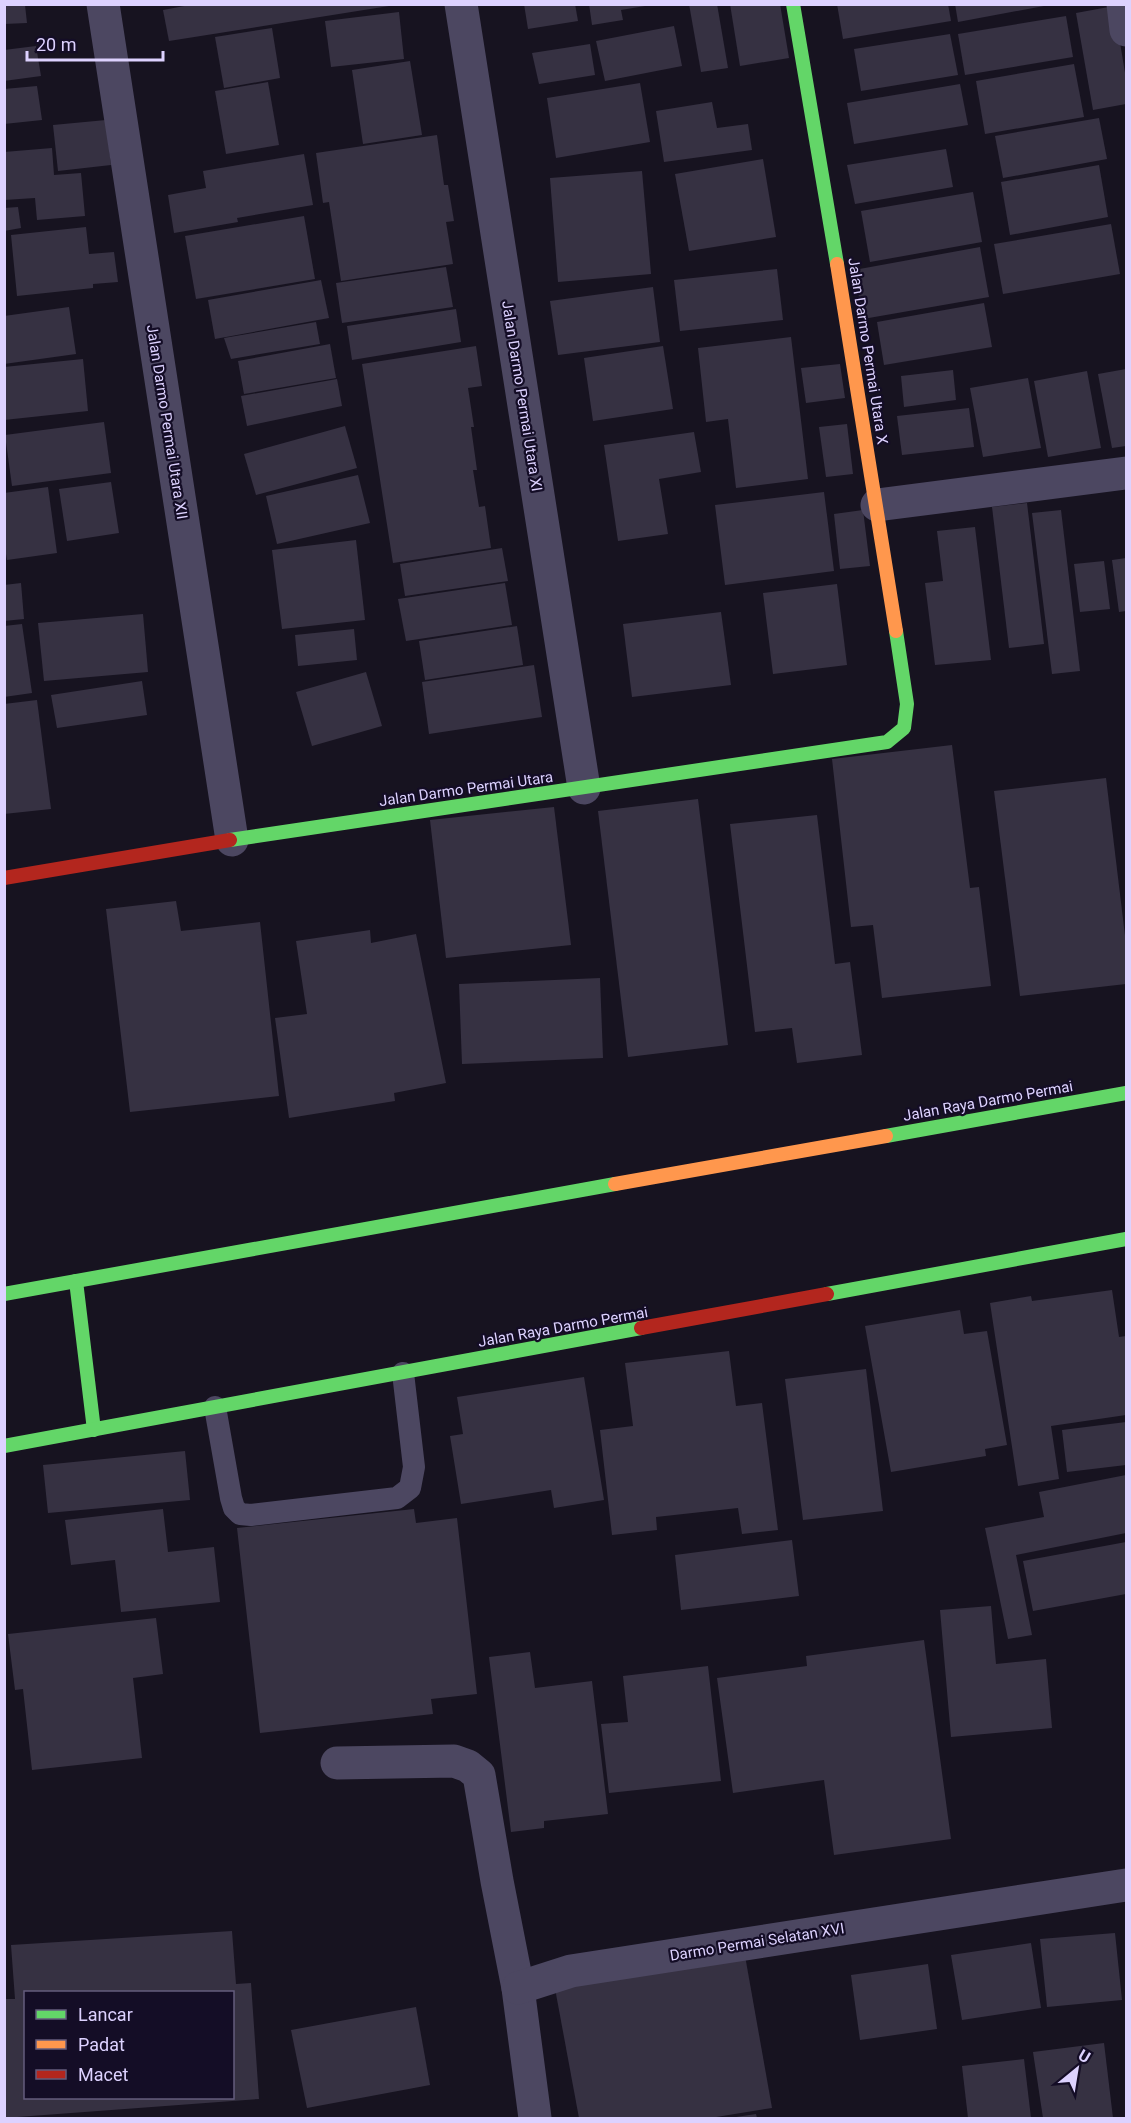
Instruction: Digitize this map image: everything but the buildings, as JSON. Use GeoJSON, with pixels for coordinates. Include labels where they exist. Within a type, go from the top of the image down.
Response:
{"type":"FeatureCollection","features":[{"type":"Feature","properties":{"kind":"street","name":"Jalan Darmo Permai Utara XII"},"geometry":{"type":"LineString","coordinates":[[103,4],[232,840]]}},
{"type":"Feature","properties":{"kind":"street","name":"Jalan Darmo Permai Utara XI"},"geometry":{"type":"LineString","coordinates":[[461,4],[584,788]]}},
{"type":"Feature","properties":{"kind":"street","name":"Jalan Darmo Permai Utara X"},"geometry":{"type":"LineString","coordinates":[[793,4],[877,505],[907,704]]}},
{"type":"Feature","properties":{"kind":"street"},"geometry":{"type":"LineString","coordinates":[[1123,4],[1126,30]]}},
{"type":"Feature","properties":{"kind":"street"},"geometry":{"type":"LineString","coordinates":[[877,505],[1126,472]]}},
{"type":"Feature","properties":{"kind":"street","name":"Jalan Darmo Permai Utara"},"geometry":{"type":"LineString","coordinates":[[4,878],[232,840],[887,742],[904,728],[907,704]]}},
{"type":"Feature","properties":{"kind":"street","name":"Jalan Raya Darmo Permai"},"geometry":{"type":"LineString","coordinates":[[4,1294],[1126,1093]]}},
{"type":"Feature","properties":{"kind":"street","name":"Jalan Raya Darmo Permai"},"geometry":{"type":"LineString","coordinates":[[4,1446],[1126,1239]]}},
{"type":"Feature","properties":{"kind":"street"},"geometry":{"type":"LineString","coordinates":[[75,1281],[94,1430]]}},
{"type":"Feature","properties":{"kind":"street"},"geometry":{"type":"LineString","coordinates":[[337,1763],[454,1761],[468,1766],[479,1775],[518,1988],[535,2118]]}},
{"type":"Feature","properties":{"kind":"street","name":"Darmo Permai Selatan XVI"},"geometry":{"type":"LineString","coordinates":[[518,1988],[571,1971],[1126,1885]]}},
{"type":"Feature","properties":{"kind":"lane"},"geometry":{"type":"LineString","coordinates":[[215,1407],[231,1498],[234,1508],[240,1514],[250,1515],[397,1498],[410,1488],[414,1467],[403,1373]]}},
{"type":"Feature","properties":{"kind":"traffic: fast"},"geometry":{"type":"LineString","coordinates":[[793,4],[837,264]]}},
{"type":"Feature","properties":{"kind":"traffic: fast"},"geometry":{"type":"LineString","coordinates":[[230,840],[887,742],[904,728],[907,704],[896,631]]}},
{"type":"Feature","properties":{"kind":"traffic: fast"},"geometry":{"type":"LineString","coordinates":[[886,1136],[1126,1093]]}},
{"type":"Feature","properties":{"kind":"traffic: fast"},"geometry":{"type":"LineString","coordinates":[[4,1294],[615,1184]]}},
{"type":"Feature","properties":{"kind":"traffic: fast"},"geometry":{"type":"LineString","coordinates":[[827,1294],[1126,1239]]}},
{"type":"Feature","properties":{"kind":"traffic: fast"},"geometry":{"type":"LineString","coordinates":[[76,1281],[94,1430]]}},
{"type":"Feature","properties":{"kind":"traffic: fast"},"geometry":{"type":"LineString","coordinates":[[4,1446],[641,1328]]}},
{"type":"Feature","properties":{"kind":"traffic: slow"},"geometry":{"type":"LineString","coordinates":[[837,264],[896,631]]}},
{"type":"Feature","properties":{"kind":"traffic: slow"},"geometry":{"type":"LineString","coordinates":[[615,1184],[886,1136]]}},
{"type":"Feature","properties":{"kind":"traffic: jam"},"geometry":{"type":"LineString","coordinates":[[4,878],[230,840]]}},
{"type":"Feature","properties":{"kind":"traffic: jam"},"geometry":{"type":"LineString","coordinates":[[641,1328],[827,1294]]}}]}
